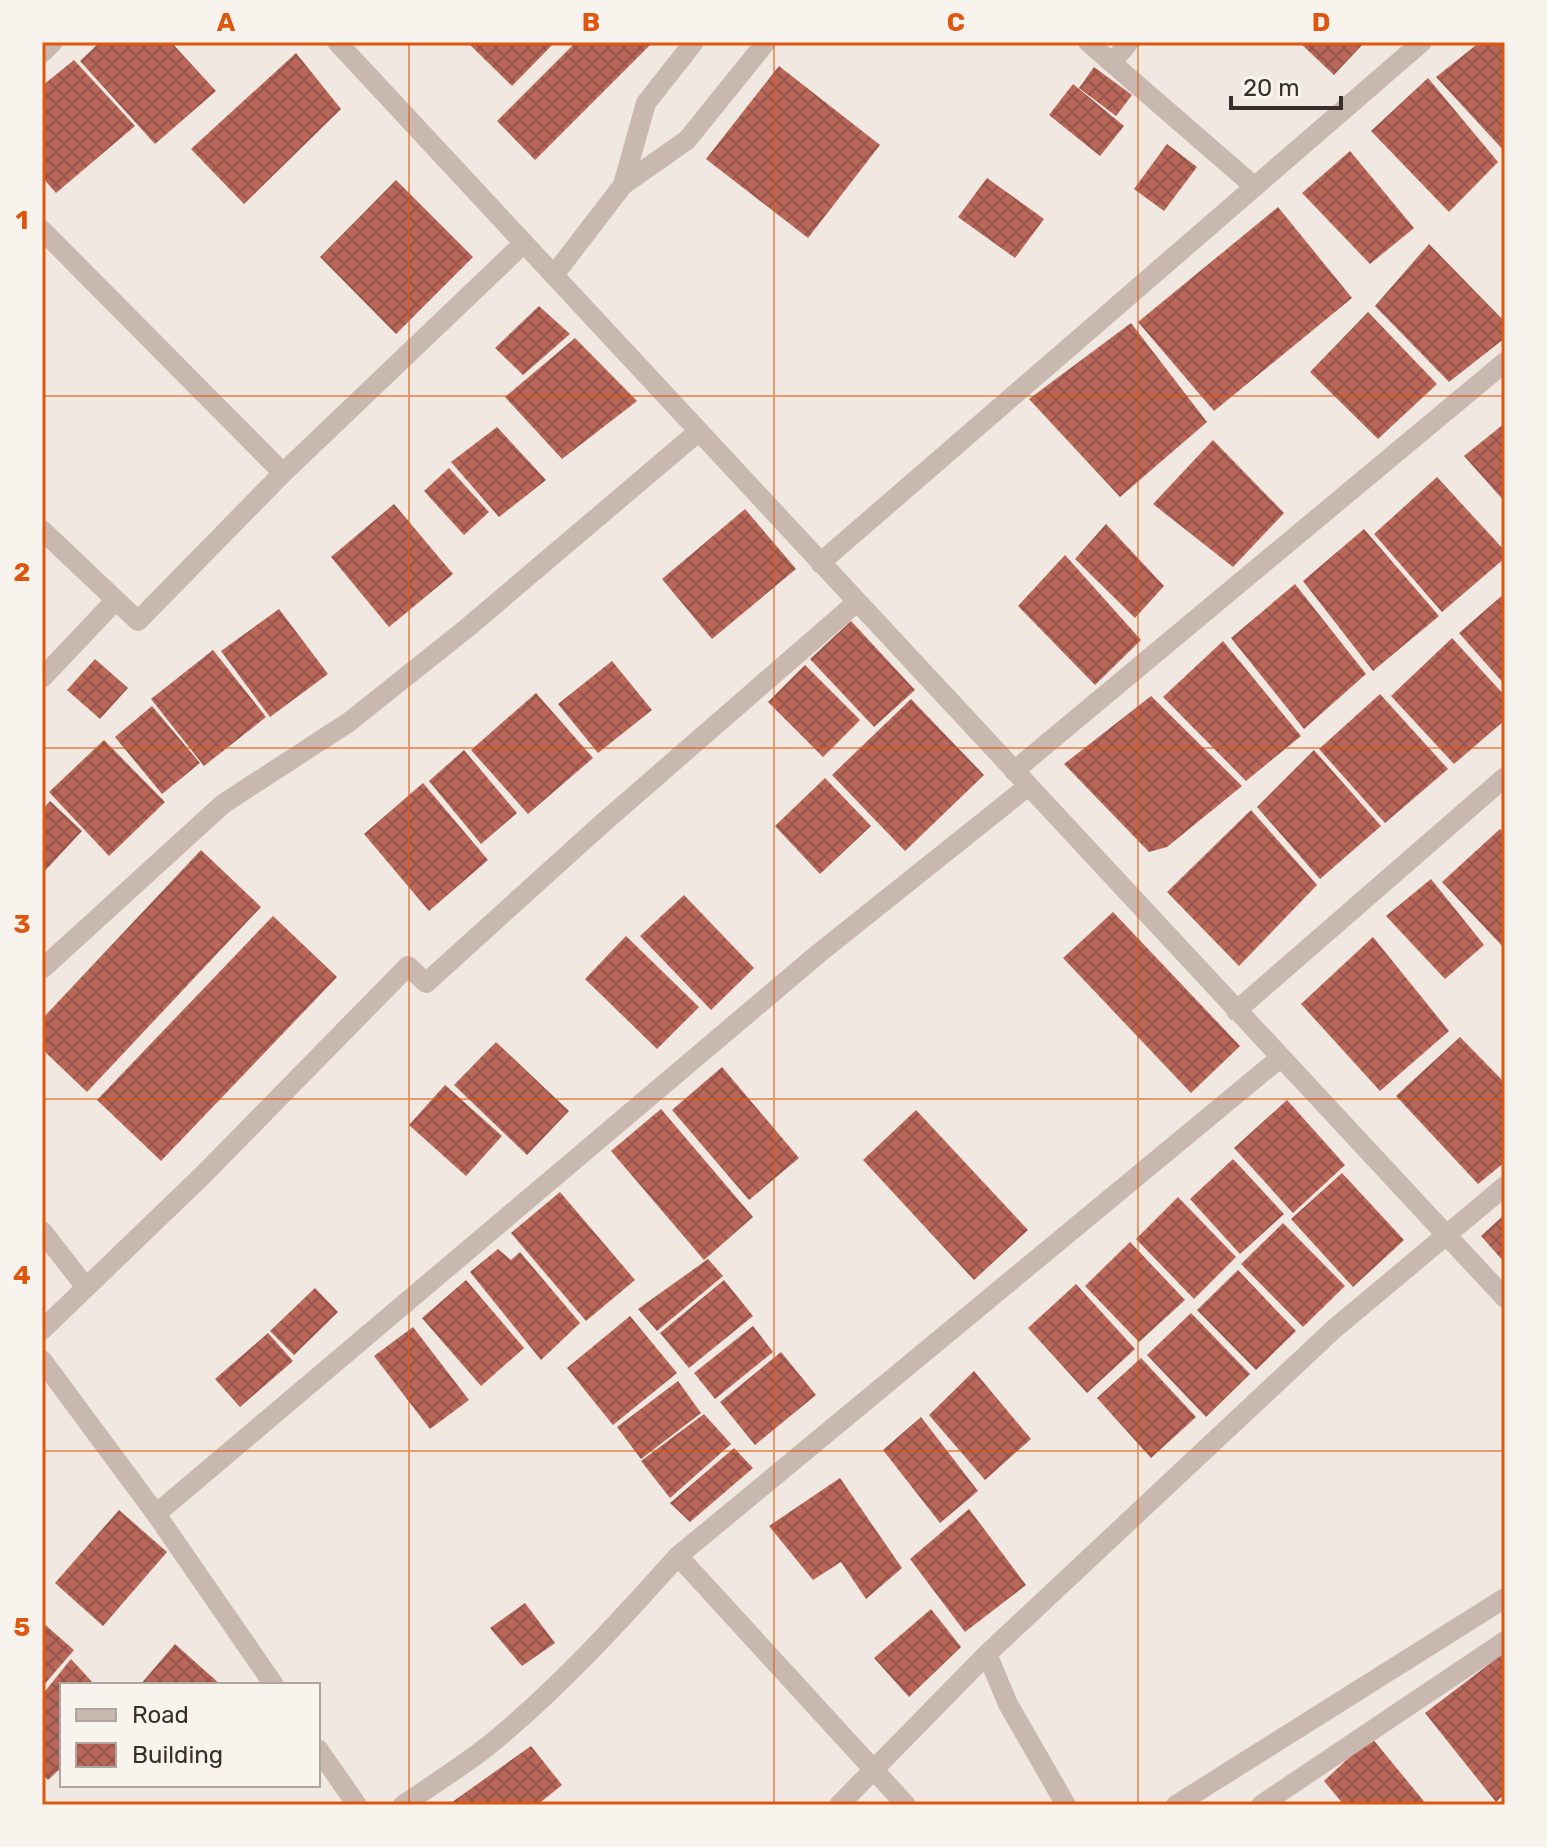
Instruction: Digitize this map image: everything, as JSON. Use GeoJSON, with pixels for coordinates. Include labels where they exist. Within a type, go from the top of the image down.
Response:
{"type":"FeatureCollection","features":[{"type":"Feature","properties":{"kind":"street"},"geometry":{"type":"LineString","coordinates":[[42,53],[53,42]]}},
{"type":"Feature","properties":{"kind":"street"},"geometry":{"type":"LineString","coordinates":[[337,42],[1505,1298]]}},
{"type":"Feature","properties":{"kind":"street"},"geometry":{"type":"LineString","coordinates":[[623,185],[646,103],[694,42]]}},
{"type":"Feature","properties":{"kind":"street"},"geometry":{"type":"LineString","coordinates":[[554,275],[623,185],[687,140],[766,42]]}},
{"type":"Feature","properties":{"kind":"street"},"geometry":{"type":"LineString","coordinates":[[1088,42],[1255,187]]}},
{"type":"Feature","properties":{"kind":"street"},"geometry":{"type":"LineString","coordinates":[[1112,63],[1129,42]]}},
{"type":"Feature","properties":{"kind":"street"},"geometry":{"type":"LineString","coordinates":[[820,563],[1422,42]]}},
{"type":"Feature","properties":{"kind":"street"},"geometry":{"type":"LineString","coordinates":[[42,230],[283,473]]}},
{"type":"Feature","properties":{"kind":"street"},"geometry":{"type":"LineString","coordinates":[[42,530],[138,621],[283,473],[524,243]]}},
{"type":"Feature","properties":{"kind":"street"},"geometry":{"type":"LineString","coordinates":[[156,1514],[806,964],[1505,362]]}},
{"type":"Feature","properties":{"kind":"street"},"geometry":{"type":"LineString","coordinates":[[42,969],[223,804],[349,722],[467,628],[698,432]]}},
{"type":"Feature","properties":{"kind":"street"},"geometry":{"type":"LineString","coordinates":[[42,678],[115,601]]}},
{"type":"Feature","properties":{"kind":"street"},"geometry":{"type":"LineString","coordinates":[[42,1330],[204,1174],[408,966],[426,983],[604,822],[857,602]]}},
{"type":"Feature","properties":{"kind":"street"},"geometry":{"type":"LineString","coordinates":[[1236,1011],[1505,777]]}},
{"type":"Feature","properties":{"kind":"street"},"geometry":{"type":"LineString","coordinates":[[403,1805],[487,1747],[540,1700],[598,1644],[678,1556],[1280,1058]]}},
{"type":"Feature","properties":{"kind":"street"},"geometry":{"type":"LineString","coordinates":[[839,1805],[987,1654],[1334,1329],[1505,1186]]}},
{"type":"Feature","properties":{"kind":"street"},"geometry":{"type":"LineString","coordinates":[[42,1231],[85,1286]]}},
{"type":"Feature","properties":{"kind":"street"},"geometry":{"type":"LineString","coordinates":[[42,1360],[156,1514],[273,1683]]}},
{"type":"Feature","properties":{"kind":"street"},"geometry":{"type":"LineString","coordinates":[[678,1556],[906,1805]]}},
{"type":"Feature","properties":{"kind":"street"},"geometry":{"type":"LineString","coordinates":[[1181,1804],[1505,1598]]}},
{"type":"Feature","properties":{"kind":"street"},"geometry":{"type":"LineString","coordinates":[[1261,1805],[1505,1641]]}},
{"type":"Feature","properties":{"kind":"street"},"geometry":{"type":"LineString","coordinates":[[987,1654],[1008,1704],[1066,1805]]}},
{"type":"Feature","properties":{"kind":"street"},"geometry":{"type":"LineString","coordinates":[[320,1752],[357,1805]]}},
{"type":"Feature","properties":{"kind":"building"},"geometry":{"type":"Polygon","coordinates":[[[100,42],[171,42],[216,91],[155,144],[80,61],[100,42]]]}},
{"type":"Feature","properties":{"kind":"building"},"geometry":{"type":"Polygon","coordinates":[[[467,42],[555,42],[512,86],[467,42]]]}},
{"type":"Feature","properties":{"kind":"building"},"geometry":{"type":"Polygon","coordinates":[[[576,42],[653,42],[535,160],[497,121],[576,42]]]}},
{"type":"Feature","properties":{"kind":"building"},"geometry":{"type":"Polygon","coordinates":[[[1299,42],[1365,42],[1334,75],[1299,42]]]}},
{"type":"Feature","properties":{"kind":"building"},"geometry":{"type":"Polygon","coordinates":[[[1480,42],[1505,42],[1505,152],[1436,77],[1480,42]]]}},
{"type":"Feature","properties":{"kind":"building"},"geometry":{"type":"Polygon","coordinates":[[[296,53],[341,109],[244,204],[191,149],[296,53]]]}},
{"type":"Feature","properties":{"kind":"building"},"geometry":{"type":"Polygon","coordinates":[[[74,60],[135,126],[56,193],[42,177],[42,86],[74,60]]]}},
{"type":"Feature","properties":{"kind":"building"},"geometry":{"type":"Polygon","coordinates":[[[779,66],[880,145],[808,238],[706,159],[779,66]]]}},
{"type":"Feature","properties":{"kind":"building"},"geometry":{"type":"Polygon","coordinates":[[[1094,67],[1132,95],[1116,116],[1079,88],[1094,67]]]}},
{"type":"Feature","properties":{"kind":"building"},"geometry":{"type":"Polygon","coordinates":[[[1428,78],[1498,162],[1449,212],[1371,131],[1428,78]]]}},
{"type":"Feature","properties":{"kind":"building"},"geometry":{"type":"Polygon","coordinates":[[[1073,84],[1124,126],[1100,156],[1049,115],[1073,84]]]}},
{"type":"Feature","properties":{"kind":"building"},"geometry":{"type":"Polygon","coordinates":[[[1167,144],[1197,167],[1164,211],[1134,189],[1167,144]]]}},
{"type":"Feature","properties":{"kind":"building"},"geometry":{"type":"Polygon","coordinates":[[[1350,151],[1414,228],[1370,264],[1302,193],[1350,151]]]}},
{"type":"Feature","properties":{"kind":"building"},"geometry":{"type":"Polygon","coordinates":[[[987,178],[1044,219],[1015,258],[958,217],[987,178]]]}},
{"type":"Feature","properties":{"kind":"building"},"geometry":{"type":"Polygon","coordinates":[[[396,180],[473,257],[396,334],[320,257],[396,180]]]}},
{"type":"Feature","properties":{"kind":"building"},"geometry":{"type":"Polygon","coordinates":[[[1278,207],[1352,298],[1214,411],[1138,322],[1278,207]]]}},
{"type":"Feature","properties":{"kind":"building"},"geometry":{"type":"Polygon","coordinates":[[[1429,244],[1505,322],[1505,338],[1449,382],[1375,306],[1429,244]]]}},
{"type":"Feature","properties":{"kind":"building"},"geometry":{"type":"Polygon","coordinates":[[[539,306],[570,334],[523,375],[495,348],[539,306]]]}},
{"type":"Feature","properties":{"kind":"building"},"geometry":{"type":"Polygon","coordinates":[[[1368,312],[1437,384],[1378,439],[1310,372],[1368,312]]]}},
{"type":"Feature","properties":{"kind":"building"},"geometry":{"type":"Polygon","coordinates":[[[1131,323],[1207,422],[1120,497],[1029,399],[1131,323]]]}},
{"type":"Feature","properties":{"kind":"building"},"geometry":{"type":"Polygon","coordinates":[[[575,338],[637,401],[562,459],[505,397],[575,338]]]}},
{"type":"Feature","properties":{"kind":"building"},"geometry":{"type":"Polygon","coordinates":[[[1505,423],[1505,502],[1464,456],[1505,423]]]}},
{"type":"Feature","properties":{"kind":"building"},"geometry":{"type":"Polygon","coordinates":[[[497,427],[546,480],[499,517],[451,462],[497,427]]]}},
{"type":"Feature","properties":{"kind":"building"},"geometry":{"type":"Polygon","coordinates":[[[1213,440],[1284,513],[1233,567],[1153,504],[1213,440]]]}},
{"type":"Feature","properties":{"kind":"building"},"geometry":{"type":"Polygon","coordinates":[[[449,468],[489,512],[464,535],[424,491],[449,468]]]}},
{"type":"Feature","properties":{"kind":"building"},"geometry":{"type":"Polygon","coordinates":[[[1437,477],[1505,551],[1505,558],[1442,612],[1374,534],[1437,477]]]}},
{"type":"Feature","properties":{"kind":"building"},"geometry":{"type":"Polygon","coordinates":[[[394,504],[453,574],[389,627],[331,557],[394,504]]]}},
{"type":"Feature","properties":{"kind":"building"},"geometry":{"type":"Polygon","coordinates":[[[745,509],[796,569],[712,639],[662,579],[745,509]]]}},
{"type":"Feature","properties":{"kind":"building"},"geometry":{"type":"Polygon","coordinates":[[[1106,524],[1164,586],[1135,618],[1075,559],[1106,524]]]}},
{"type":"Feature","properties":{"kind":"building"},"geometry":{"type":"Polygon","coordinates":[[[1364,529],[1439,616],[1373,671],[1303,581],[1364,529]]]}},
{"type":"Feature","properties":{"kind":"building"},"geometry":{"type":"Polygon","coordinates":[[[1065,555],[1141,640],[1095,685],[1018,606],[1065,555]]]}},
{"type":"Feature","properties":{"kind":"building"},"geometry":{"type":"Polygon","coordinates":[[[1295,584],[1366,674],[1304,729],[1231,638],[1295,584]]]}},
{"type":"Feature","properties":{"kind":"building"},"geometry":{"type":"Polygon","coordinates":[[[1505,593],[1505,685],[1459,633],[1505,593]]]}},
{"type":"Feature","properties":{"kind":"building"},"geometry":{"type":"Polygon","coordinates":[[[279,609],[328,674],[270,717],[221,651],[279,609]]]}},
{"type":"Feature","properties":{"kind":"building"},"geometry":{"type":"Polygon","coordinates":[[[851,621],[915,690],[874,727],[810,659],[851,621]]]}},
{"type":"Feature","properties":{"kind":"building"},"geometry":{"type":"Polygon","coordinates":[[[1452,638],[1505,696],[1505,720],[1454,764],[1391,696],[1452,638]]]}},
{"type":"Feature","properties":{"kind":"building"},"geometry":{"type":"Polygon","coordinates":[[[1223,641],[1301,736],[1246,781],[1163,697],[1223,641]]]}},
{"type":"Feature","properties":{"kind":"building"},"geometry":{"type":"Polygon","coordinates":[[[213,650],[266,717],[204,766],[151,699],[213,650]]]}},
{"type":"Feature","properties":{"kind":"building"},"geometry":{"type":"Polygon","coordinates":[[[95,659],[128,688],[100,719],[67,690],[95,659]]]}},
{"type":"Feature","properties":{"kind":"building"},"geometry":{"type":"Polygon","coordinates":[[[612,661],[652,710],[598,753],[558,704],[612,661]]]}},
{"type":"Feature","properties":{"kind":"building"},"geometry":{"type":"Polygon","coordinates":[[[805,665],[860,720],[823,757],[768,702],[805,665]]]}},
{"type":"Feature","properties":{"kind":"building"},"geometry":{"type":"Polygon","coordinates":[[[536,693],[593,758],[528,814],[471,750],[536,693]]]}},
{"type":"Feature","properties":{"kind":"building"},"geometry":{"type":"Polygon","coordinates":[[[1380,694],[1448,769],[1385,823],[1319,749],[1380,694]]]}},
{"type":"Feature","properties":{"kind":"building"},"geometry":{"type":"Polygon","coordinates":[[[1151,696],[1242,786],[1167,847],[1149,852],[1064,764],[1151,696]]]}},
{"type":"Feature","properties":{"kind":"building"},"geometry":{"type":"Polygon","coordinates":[[[911,699],[984,775],[905,851],[832,775],[911,699]]]}},
{"type":"Feature","properties":{"kind":"building"},"geometry":{"type":"Polygon","coordinates":[[[152,706],[200,763],[162,794],[115,737],[152,706]]]}},
{"type":"Feature","properties":{"kind":"building"},"geometry":{"type":"Polygon","coordinates":[[[104,740],[165,802],[109,856],[49,792],[104,740]]]}},
{"type":"Feature","properties":{"kind":"building"},"geometry":{"type":"Polygon","coordinates":[[[464,750],[517,813],[481,844],[429,781],[464,750]]]}},
{"type":"Feature","properties":{"kind":"building"},"geometry":{"type":"Polygon","coordinates":[[[1314,750],[1381,826],[1320,879],[1257,807],[1314,750]]]}},
{"type":"Feature","properties":{"kind":"building"},"geometry":{"type":"Polygon","coordinates":[[[825,778],[871,826],[820,874],[775,826],[825,778]]]}},
{"type":"Feature","properties":{"kind":"building"},"geometry":{"type":"Polygon","coordinates":[[[423,783],[488,860],[429,911],[364,834],[423,783]]]}},
{"type":"Feature","properties":{"kind":"building"},"geometry":{"type":"Polygon","coordinates":[[[50,801],[82,831],[42,874],[42,810],[50,801]]]}},
{"type":"Feature","properties":{"kind":"building"},"geometry":{"type":"Polygon","coordinates":[[[1251,810],[1317,885],[1239,966],[1167,892],[1251,810]]]}},
{"type":"Feature","properties":{"kind":"building"},"geometry":{"type":"Polygon","coordinates":[[[1500,829],[1505,834],[1505,949],[1442,882],[1500,829]]]}},
{"type":"Feature","properties":{"kind":"building"},"geometry":{"type":"Polygon","coordinates":[[[201,850],[261,907],[87,1092],[42,1049],[42,1019],[201,850]]]}},
{"type":"Feature","properties":{"kind":"building"},"geometry":{"type":"Polygon","coordinates":[[[1431,879],[1484,945],[1445,979],[1386,916],[1431,879]]]}},
{"type":"Feature","properties":{"kind":"building"},"geometry":{"type":"Polygon","coordinates":[[[684,895],[754,968],[711,1010],[640,936],[684,895]]]}},
{"type":"Feature","properties":{"kind":"building"},"geometry":{"type":"Polygon","coordinates":[[[1113,912],[1240,1046],[1191,1093],[1063,958],[1113,912]]]}},
{"type":"Feature","properties":{"kind":"building"},"geometry":{"type":"Polygon","coordinates":[[[273,916],[337,977],[161,1161],[97,1100],[273,916]]]}},
{"type":"Feature","properties":{"kind":"building"},"geometry":{"type":"Polygon","coordinates":[[[626,936],[699,1007],[657,1049],[585,979],[626,936]]]}},
{"type":"Feature","properties":{"kind":"building"},"geometry":{"type":"Polygon","coordinates":[[[1373,937],[1449,1031],[1380,1091],[1301,1004],[1373,937]]]}},
{"type":"Feature","properties":{"kind":"building"},"geometry":{"type":"Polygon","coordinates":[[[1460,1037],[1505,1083],[1505,1162],[1478,1184],[1396,1096],[1460,1037]]]}},
{"type":"Feature","properties":{"kind":"building"},"geometry":{"type":"Polygon","coordinates":[[[496,1042],[569,1111],[527,1155],[454,1085],[496,1042]]]}},
{"type":"Feature","properties":{"kind":"building"},"geometry":{"type":"Polygon","coordinates":[[[722,1067],[799,1158],[749,1200],[672,1110],[722,1067]]]}},
{"type":"Feature","properties":{"kind":"building"},"geometry":{"type":"Polygon","coordinates":[[[445,1085],[502,1136],[466,1176],[409,1125],[445,1085]]]}},
{"type":"Feature","properties":{"kind":"building"},"geometry":{"type":"Polygon","coordinates":[[[1287,1100],[1345,1165],[1293,1213],[1234,1148],[1287,1100]]]}},
{"type":"Feature","properties":{"kind":"building"},"geometry":{"type":"Polygon","coordinates":[[[661,1109],[753,1217],[704,1260],[611,1151],[661,1109]]]}},
{"type":"Feature","properties":{"kind":"building"},"geometry":{"type":"Polygon","coordinates":[[[916,1110],[1028,1230],[974,1280],[863,1160],[916,1110]]]}},
{"type":"Feature","properties":{"kind":"building"},"geometry":{"type":"Polygon","coordinates":[[[1233,1159],[1284,1214],[1240,1254],[1190,1199],[1233,1159]]]}},
{"type":"Feature","properties":{"kind":"building"},"geometry":{"type":"Polygon","coordinates":[[[1342,1173],[1404,1240],[1353,1287],[1291,1219],[1342,1173]]]}},
{"type":"Feature","properties":{"kind":"building"},"geometry":{"type":"Polygon","coordinates":[[[560,1192],[635,1280],[586,1321],[511,1233],[560,1192]]]}},
{"type":"Feature","properties":{"kind":"building"},"geometry":{"type":"Polygon","coordinates":[[[1178,1197],[1236,1257],[1194,1299],[1136,1239],[1178,1197]]]}},
{"type":"Feature","properties":{"kind":"building"},"geometry":{"type":"Polygon","coordinates":[[[1505,1214],[1505,1263],[1481,1236],[1505,1214]]]}},
{"type":"Feature","properties":{"kind":"building"},"geometry":{"type":"Polygon","coordinates":[[[1283,1223],[1345,1286],[1303,1327],[1241,1264],[1283,1223]]]}},
{"type":"Feature","properties":{"kind":"building"},"geometry":{"type":"Polygon","coordinates":[[[1130,1242],[1185,1300],[1139,1342],[1085,1286],[1130,1242]]]}},
{"type":"Feature","properties":{"kind":"building"},"geometry":{"type":"Polygon","coordinates":[[[498,1249],[511,1260],[520,1252],[580,1323],[541,1360],[470,1272],[498,1249]]]}},
{"type":"Feature","properties":{"kind":"building"},"geometry":{"type":"Polygon","coordinates":[[[708,1259],[723,1276],[657,1331],[638,1309],[708,1259]]]}},
{"type":"Feature","properties":{"kind":"building"},"geometry":{"type":"Polygon","coordinates":[[[1238,1270],[1296,1331],[1256,1370],[1197,1310],[1238,1270]]]}},
{"type":"Feature","properties":{"kind":"building"},"geometry":{"type":"Polygon","coordinates":[[[466,1280],[524,1348],[481,1386],[422,1318],[466,1280]]]}},
{"type":"Feature","properties":{"kind":"building"},"geometry":{"type":"Polygon","coordinates":[[[724,1280],[753,1316],[689,1368],[660,1333],[724,1280]]]}},
{"type":"Feature","properties":{"kind":"building"},"geometry":{"type":"Polygon","coordinates":[[[1076,1284],[1135,1349],[1087,1393],[1028,1328],[1076,1284]]]}},
{"type":"Feature","properties":{"kind":"building"},"geometry":{"type":"Polygon","coordinates":[[[315,1288],[338,1312],[294,1355],[270,1331],[315,1288]]]}},
{"type":"Feature","properties":{"kind":"building"},"geometry":{"type":"Polygon","coordinates":[[[1191,1313],[1250,1374],[1206,1417],[1147,1355],[1191,1313]]]}},
{"type":"Feature","properties":{"kind":"building"},"geometry":{"type":"Polygon","coordinates":[[[630,1316],[677,1373],[613,1425],[567,1368],[630,1316]]]}},
{"type":"Feature","properties":{"kind":"building"},"geometry":{"type":"Polygon","coordinates":[[[753,1326],[773,1352],[715,1399],[694,1373],[753,1326]]]}},
{"type":"Feature","properties":{"kind":"building"},"geometry":{"type":"Polygon","coordinates":[[[413,1327],[469,1400],[430,1429],[374,1356],[413,1327]]]}},
{"type":"Feature","properties":{"kind":"building"},"geometry":{"type":"Polygon","coordinates":[[[268,1333],[293,1361],[240,1407],[215,1379],[268,1333]]]}},
{"type":"Feature","properties":{"kind":"building"},"geometry":{"type":"Polygon","coordinates":[[[781,1352],[816,1395],[755,1445],[720,1402],[781,1352]]]}},
{"type":"Feature","properties":{"kind":"building"},"geometry":{"type":"Polygon","coordinates":[[[1141,1358],[1196,1417],[1151,1458],[1097,1398],[1141,1358]]]}},
{"type":"Feature","properties":{"kind":"building"},"geometry":{"type":"Polygon","coordinates":[[[974,1371],[1031,1439],[985,1480],[929,1415],[974,1371]]]}},
{"type":"Feature","properties":{"kind":"building"},"geometry":{"type":"Polygon","coordinates":[[[678,1381],[701,1413],[641,1459],[617,1427],[678,1381]]]}},
{"type":"Feature","properties":{"kind":"building"},"geometry":{"type":"Polygon","coordinates":[[[704,1414],[731,1444],[670,1498],[641,1461],[704,1414]]]}},
{"type":"Feature","properties":{"kind":"building"},"geometry":{"type":"Polygon","coordinates":[[[921,1417],[978,1491],[940,1523],[883,1450],[921,1417]]]}},
{"type":"Feature","properties":{"kind":"building"},"geometry":{"type":"Polygon","coordinates":[[[734,1448],[753,1468],[690,1522],[670,1503],[734,1448]]]}},
{"type":"Feature","properties":{"kind":"building"},"geometry":{"type":"Polygon","coordinates":[[[840,1478],[902,1568],[866,1599],[841,1562],[813,1580],[769,1526],[840,1478]]]}},
{"type":"Feature","properties":{"kind":"building"},"geometry":{"type":"Polygon","coordinates":[[[969,1509],[1026,1585],[965,1632],[910,1559],[969,1509]]]}},
{"type":"Feature","properties":{"kind":"building"},"geometry":{"type":"Polygon","coordinates":[[[119,1510],[167,1552],[103,1626],[55,1583],[119,1510]]]}},
{"type":"Feature","properties":{"kind":"building"},"geometry":{"type":"Polygon","coordinates":[[[525,1603],[555,1643],[522,1666],[490,1628],[525,1603]]]}},
{"type":"Feature","properties":{"kind":"building"},"geometry":{"type":"Polygon","coordinates":[[[931,1609],[961,1647],[909,1697],[874,1658],[931,1609]]]}},
{"type":"Feature","properties":{"kind":"building"},"geometry":{"type":"Polygon","coordinates":[[[42,1622],[74,1650],[42,1687],[42,1622]]]}},
{"type":"Feature","properties":{"kind":"building"},"geometry":{"type":"Polygon","coordinates":[[[175,1644],[219,1683],[142,1683],[175,1644]]]}},
{"type":"Feature","properties":{"kind":"building"},"geometry":{"type":"Polygon","coordinates":[[[1505,1652],[1505,1794],[1496,1802],[1425,1713],[1505,1652]]]}},
{"type":"Feature","properties":{"kind":"building"},"geometry":{"type":"Polygon","coordinates":[[[71,1659],[93,1683],[60,1683],[60,1769],[48,1780],[42,1774],[42,1695],[71,1659]]]}},
{"type":"Feature","properties":{"kind":"building"},"geometry":{"type":"Polygon","coordinates":[[[1371,1737],[1427,1805],[1344,1805],[1324,1781],[1371,1737]]]}},
{"type":"Feature","properties":{"kind":"building"},"geometry":{"type":"Polygon","coordinates":[[[531,1746],[562,1785],[537,1805],[448,1805],[531,1746]]]}}]}
